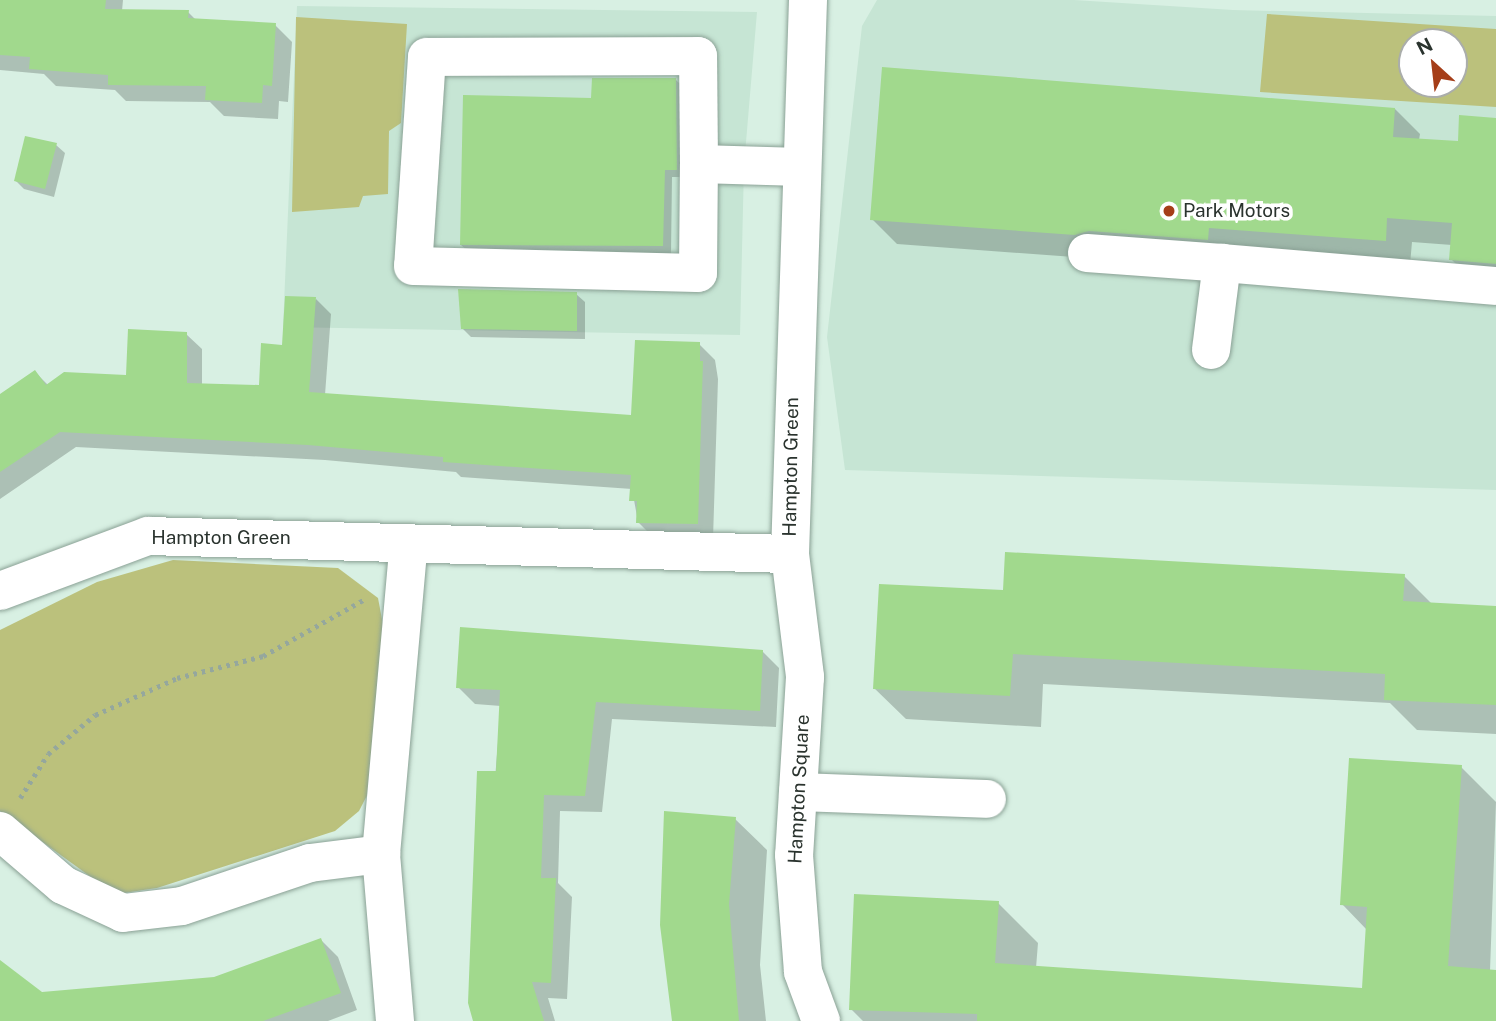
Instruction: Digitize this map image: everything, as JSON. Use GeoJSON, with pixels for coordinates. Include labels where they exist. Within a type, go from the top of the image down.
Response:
{"type":"FeatureCollection","features":[{"type":"Feature","properties":{"kind":"street","name":"Hampton Green"},"geometry":{"type":"LineString","coordinates":[[0,591],[148,536],[790,554],[808,0]]}},
{"type":"Feature","properties":{"kind":"street"},"geometry":{"type":"LineString","coordinates":[[698,56],[699,164],[698,273],[413,266],[428,57],[698,56]]}},
{"type":"Feature","properties":{"kind":"street"},"geometry":{"type":"LineString","coordinates":[[699,164],[801,167]]}},
{"type":"Feature","properties":{"kind":"street"},"geometry":{"type":"LineString","coordinates":[[1087,253],[1496,286]]}},
{"type":"Feature","properties":{"kind":"street"},"geometry":{"type":"LineString","coordinates":[[1211,350],[1222,263]]}},
{"type":"Feature","properties":{"kind":"street"},"geometry":{"type":"LineString","coordinates":[[395,1021],[381,854],[409,543]]}},
{"type":"Feature","properties":{"kind":"street","name":"Hampton Square"},"geometry":{"type":"LineString","coordinates":[[790,554],[805,677],[794,855],[803,972],[821,1021]]}},
{"type":"Feature","properties":{"kind":"street"},"geometry":{"type":"LineString","coordinates":[[798,792],[988,799]]}},
{"type":"Feature","properties":{"kind":"street"},"geometry":{"type":"LineString","coordinates":[[7,819],[63,885],[123,913],[182,906],[310,863],[381,854]]}},
{"type":"Feature","properties":{"kind":"path"},"geometry":{"type":"LineString","coordinates":[[7,819],[48,754],[95,715],[177,678],[263,656],[347,612],[370,591]]}},
{"type":"Feature","properties":{"kind":"shaded area","name":"Park Motors"},"geometry":{"type":"Polygon","coordinates":[[[877,0],[1074,0],[1233,10],[1496,16],[1496,490],[845,470],[827,337],[862,26],[877,0]]]}},
{"type":"Feature","properties":{"kind":"shaded area"},"geometry":{"type":"Polygon","coordinates":[[[297,6],[757,12],[744,166],[740,335],[283,327],[297,6]]]}},
{"type":"Feature","properties":{"kind":"green space"},"geometry":{"type":"Polygon","coordinates":[[[1267,14],[1496,29],[1496,107],[1260,92],[1267,14]]]}},
{"type":"Feature","properties":{"kind":"green space"},"geometry":{"type":"Polygon","coordinates":[[[296,17],[407,24],[401,123],[389,131],[388,194],[363,196],[359,207],[292,212],[296,17]]]}},
{"type":"Feature","properties":{"kind":"green space"},"geometry":{"type":"Polygon","coordinates":[[[173,560],[338,568],[378,598],[384,630],[374,782],[359,811],[335,831],[157,888],[123,893],[95,880],[0,811],[0,630],[97,582],[173,560]]]}},
{"type":"Feature","properties":{"kind":"building"},"geometry":{"type":"Polygon","coordinates":[[[0,0],[106,0],[105,9],[189,10],[188,18],[276,23],[272,86],[263,85],[262,103],[205,100],[206,86],[108,85],[108,75],[29,69],[30,57],[0,55],[0,0]]]}},
{"type":"Feature","properties":{"kind":"building"},"geometry":{"type":"Polygon","coordinates":[[[882,67],[1395,108],[1393,137],[1458,141],[1459,115],[1496,118],[1496,264],[1449,260],[1452,223],[1387,218],[1386,241],[1209,228],[1208,240],[1089,231],[1075,235],[870,220],[882,67]]]}},
{"type":"Feature","properties":{"kind":"building"},"geometry":{"type":"Polygon","coordinates":[[[592,78],[676,78],[677,170],[665,170],[663,246],[460,245],[463,95],[591,98],[592,78]]]}},
{"type":"Feature","properties":{"kind":"building"},"geometry":{"type":"Polygon","coordinates":[[[25,136],[57,143],[45,189],[14,181],[25,136]]]}},
{"type":"Feature","properties":{"kind":"building"},"geometry":{"type":"Polygon","coordinates":[[[458,289],[577,292],[577,331],[461,329],[458,289]]]}},
{"type":"Feature","properties":{"kind":"building"},"geometry":{"type":"Polygon","coordinates":[[[285,296],[316,297],[309,392],[631,415],[635,340],[700,342],[700,361],[703,361],[698,524],[636,523],[637,501],[629,501],[631,475],[443,462],[443,457],[308,445],[60,432],[0,472],[0,394],[35,370],[46,385],[64,372],[126,375],[128,329],[187,332],[187,383],[259,385],[261,343],[282,345],[285,296]]]}},
{"type":"Feature","properties":{"kind":"building"},"geometry":{"type":"Polygon","coordinates":[[[1005,552],[1405,574],[1403,601],[1496,606],[1496,705],[1384,700],[1385,674],[1013,654],[1010,696],[873,689],[879,584],[1003,590],[1005,552]]]}},
{"type":"Feature","properties":{"kind":"building"},"geometry":{"type":"Polygon","coordinates":[[[460,627],[763,650],[760,711],[596,702],[585,796],[544,795],[541,878],[556,878],[551,983],[532,982],[544,1021],[473,1021],[468,1003],[477,771],[496,771],[500,690],[456,688],[460,627]]]}},
{"type":"Feature","properties":{"kind":"building"},"geometry":{"type":"Polygon","coordinates":[[[1349,758],[1462,765],[1448,966],[1496,970],[1496,1021],[977,1021],[977,1014],[849,1010],[854,894],[999,901],[995,963],[1362,988],[1367,907],[1340,905],[1349,758]]]}},
{"type":"Feature","properties":{"kind":"building"},"geometry":{"type":"Polygon","coordinates":[[[664,811],[736,817],[729,904],[739,1021],[672,1021],[660,925],[664,811]]]}},
{"type":"Feature","properties":{"kind":"building"},"geometry":{"type":"Polygon","coordinates":[[[321,938],[341,993],[263,1021],[0,1021],[0,960],[42,992],[214,977],[321,938]]]}},
{"type":"Feature","properties":{"kind":"place","name":"Park Motors"},"geometry":{"type":"Point","coordinates":[1169,211]}}]}
